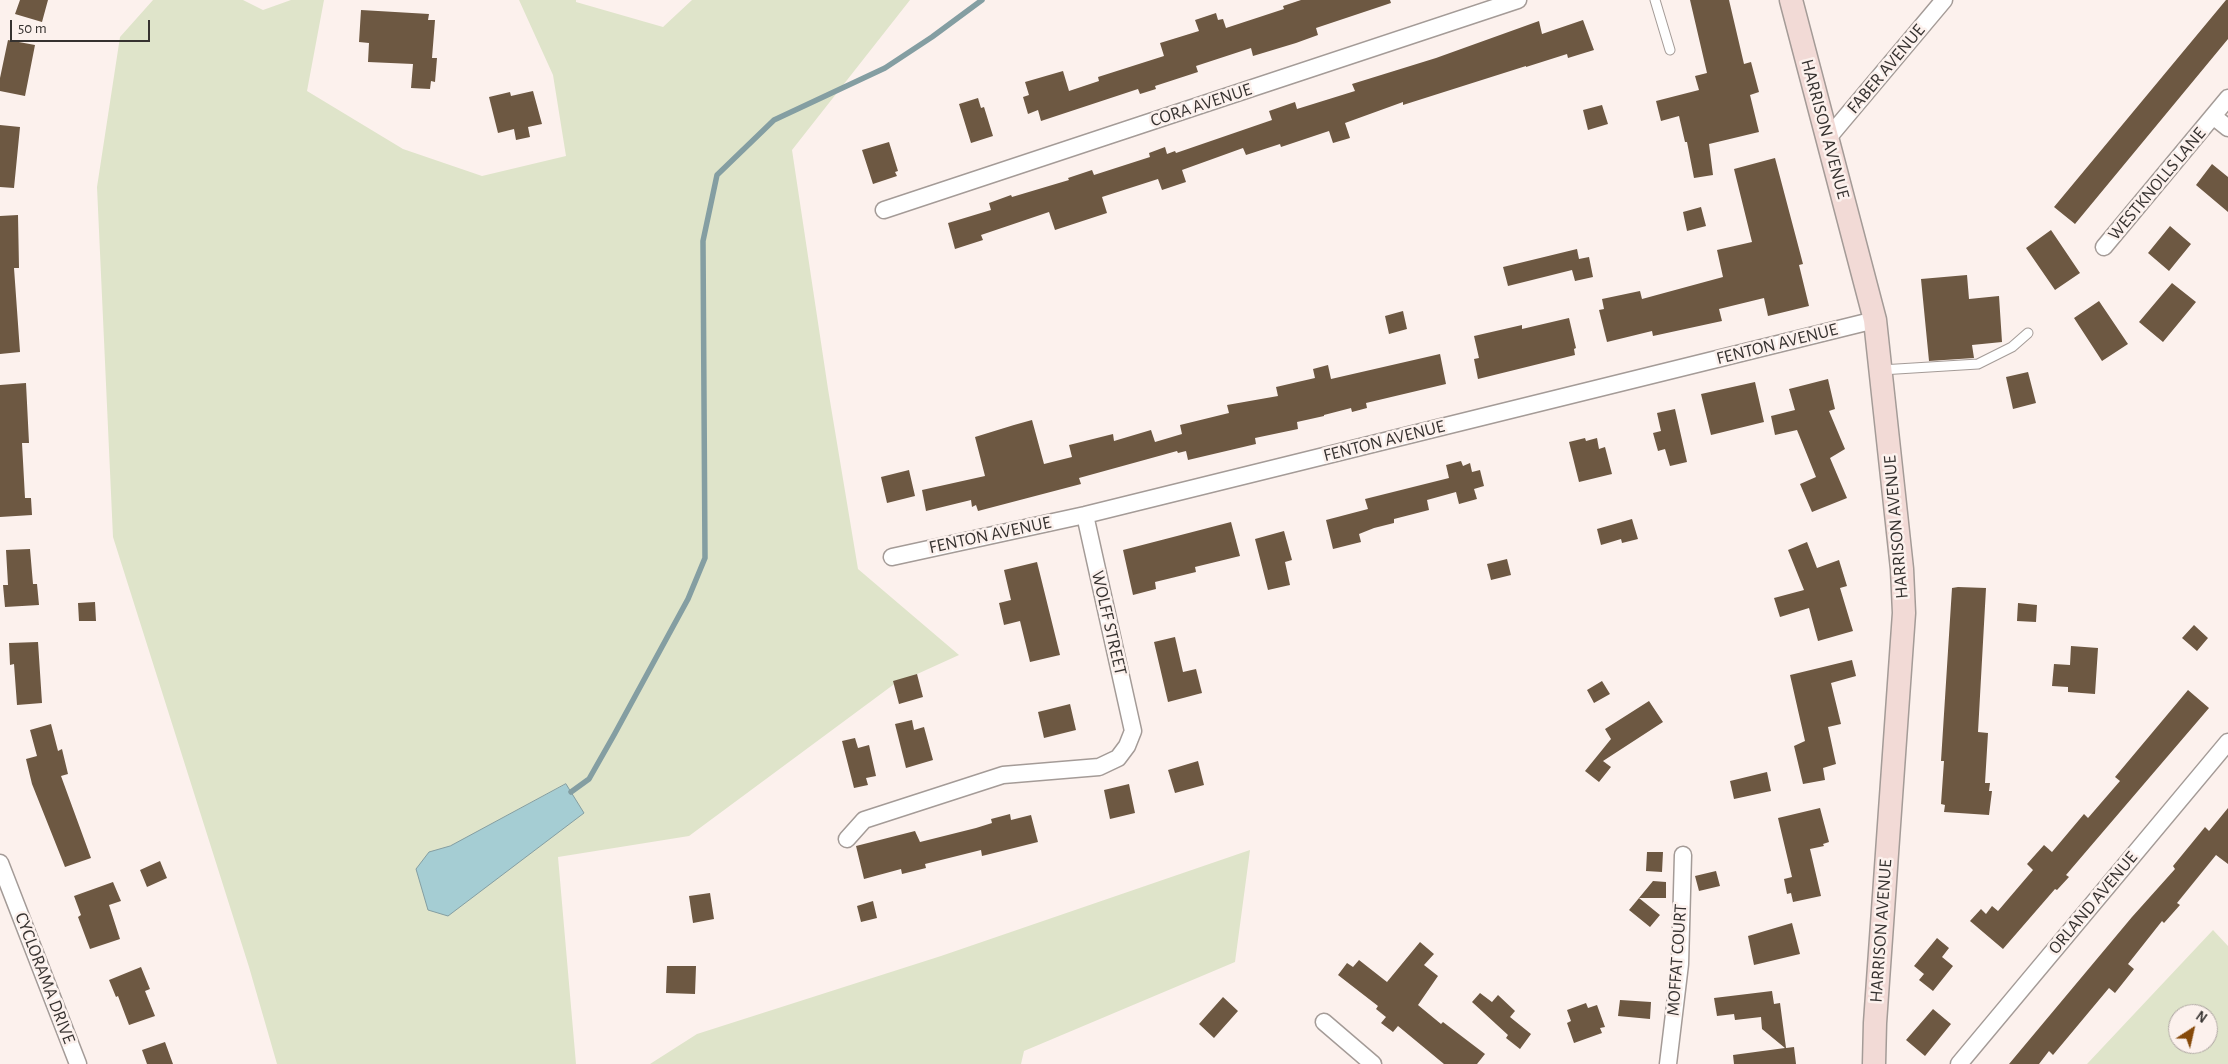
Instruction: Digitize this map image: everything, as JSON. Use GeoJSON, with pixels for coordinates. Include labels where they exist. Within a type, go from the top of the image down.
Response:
{"type":"FeatureCollection","features":[{"type":"Feature","properties":{"kind":"main road","name":"HARRISON AVENUE"},"geometry":{"type":"LineString","coordinates":[[1791,0],[1875,320],[1902,569],[1904,612],[1875,1023],[1874,1064]]}},
{"type":"Feature","properties":{"kind":"street","name":"CORA AVENUE"},"geometry":{"type":"LineString","coordinates":[[884,210],[1518,0]]}},
{"type":"Feature","properties":{"kind":"street","name":"FABER AVENUE"},"geometry":{"type":"LineString","coordinates":[[1828,138],[1944,0]]}},
{"type":"Feature","properties":{"kind":"street","name":"WESTKNOLLS LANE"},"geometry":{"type":"LineString","coordinates":[[2104,247],[2228,98]]}},
{"type":"Feature","properties":{"kind":"street"},"geometry":{"type":"LineString","coordinates":[[2213,116],[2228,128]]}},
{"type":"Feature","properties":{"kind":"street","name":"FENTON AVENUE"},"geometry":{"type":"LineString","coordinates":[[892,557],[1085,515],[1875,320]]}},
{"type":"Feature","properties":{"kind":"street","name":"WOLFF STREET"},"geometry":{"type":"LineString","coordinates":[[847,839],[864,820],[1003,775],[1099,768],[1118,758],[1127,746],[1133,731],[1085,515]]}},
{"type":"Feature","properties":{"kind":"street","name":"ORLAND AVENUE"},"geometry":{"type":"LineString","coordinates":[[1959,1064],[2228,742]]}},
{"type":"Feature","properties":{"kind":"street","name":"MOFFAT COURT"},"geometry":{"type":"LineString","coordinates":[[1668,1064],[1680,964],[1683,855]]}},
{"type":"Feature","properties":{"kind":"street","name":"CYCLORAMA DRIVE"},"geometry":{"type":"LineString","coordinates":[[0,863],[78,1064]]}},
{"type":"Feature","properties":{"kind":"street"},"geometry":{"type":"LineString","coordinates":[[1324,1022],[1373,1064]]}},
{"type":"Feature","properties":{"kind":"lane"},"geometry":{"type":"LineString","coordinates":[[1655,0],[1670,50]]}},
{"type":"Feature","properties":{"kind":"lane"},"geometry":{"type":"LineString","coordinates":[[1880,370],[1978,364],[2012,347],[2028,333]]}},
{"type":"Feature","properties":{"kind":"green space"},"geometry":{"type":"Polygon","coordinates":[[[153,0],[243,0],[263,10],[291,0],[324,0],[307,91],[403,149],[482,176],[566,156],[553,75],[519,0],[576,0],[576,2],[663,27],[692,0],[910,0],[792,150],[828,389],[858,569],[959,655],[893,685],[689,836],[558,857],[576,1064],[277,1064],[249,967],[113,537],[97,187],[120,37],[153,0]]]}},
{"type":"Feature","properties":{"kind":"green space"},"geometry":{"type":"Polygon","coordinates":[[[1250,850],[1235,962],[1024,1051],[1021,1064],[650,1064],[697,1034],[941,956],[1250,850]]]}},
{"type":"Feature","properties":{"kind":"green space"},"geometry":{"type":"Polygon","coordinates":[[[2213,930],[2228,946],[2228,1064],[2087,1064],[2213,930]]]}},
{"type":"Feature","properties":{"kind":"water"},"geometry":{"type":"Polygon","coordinates":[[[566,784],[584,813],[448,916],[428,910],[416,869],[429,852],[450,846],[566,784]]]}},
{"type":"Feature","properties":{"kind":"building"},"geometry":{"type":"Polygon","coordinates":[[[20,0],[48,0],[42,22],[15,14],[20,0]]]}},
{"type":"Feature","properties":{"kind":"building"},"geometry":{"type":"Polygon","coordinates":[[[1301,0],[1390,0],[1391,3],[1316,28],[1318,35],[1296,43],[1253,56],[1251,48],[1196,66],[1198,72],[1155,86],[1156,89],[1140,94],[1138,89],[1041,121],[1038,110],[1028,114],[1023,97],[1029,95],[1025,82],[1063,71],[1069,91],[1099,81],[1098,77],[1164,56],[1160,43],[1199,31],[1195,20],[1216,13],[1218,20],[1223,19],[1226,28],[1284,9],[1283,6],[1301,0]]]}},
{"type":"Feature","properties":{"kind":"building"},"geometry":{"type":"Polygon","coordinates":[[[1690,0],[1729,0],[1744,64],[1751,62],[1759,92],[1750,95],[1759,132],[1709,144],[1713,175],[1694,178],[1687,142],[1685,142],[1679,116],[1661,121],[1656,101],[1699,90],[1695,76],[1707,73],[1690,0]]]}},
{"type":"Feature","properties":{"kind":"building"},"geometry":{"type":"Polygon","coordinates":[[[2226,0],[2228,0],[2228,39],[2075,224],[2054,207],[2226,0]]]}},
{"type":"Feature","properties":{"kind":"building"},"geometry":{"type":"Polygon","coordinates":[[[361,10],[429,14],[428,20],[435,20],[432,58],[437,58],[435,82],[431,81],[430,89],[411,88],[413,64],[368,62],[369,43],[359,42],[361,10]]]}},
{"type":"Feature","properties":{"kind":"building"},"geometry":{"type":"Polygon","coordinates":[[[1583,20],[1594,50],[1568,58],[1567,54],[1403,105],[1403,102],[1345,123],[1350,138],[1333,143],[1329,131],[1281,147],[1280,144],[1246,155],[1243,148],[1182,170],[1186,182],[1162,190],[1158,179],[1102,197],[1107,213],[1055,230],[1049,212],[981,235],[983,240],[955,249],[948,223],[991,210],[989,203],[1011,195],[1012,197],[1069,180],[1068,178],[1092,170],[1094,175],[1150,157],[1149,153],[1165,147],[1167,154],[1175,151],[1176,153],[1272,120],[1269,111],[1295,102],[1297,109],[1355,91],[1352,84],[1436,58],[1539,21],[1542,34],[1583,20]]]}},
{"type":"Feature","properties":{"kind":"building"},"geometry":{"type":"Polygon","coordinates":[[[8,40],[35,45],[25,96],[0,91],[0,78],[8,40]]]}},
{"type":"Feature","properties":{"kind":"building"},"geometry":{"type":"Polygon","coordinates":[[[533,91],[542,124],[528,127],[530,137],[516,140],[514,129],[498,133],[489,97],[510,92],[511,96],[533,91]]]}},
{"type":"Feature","properties":{"kind":"building"},"geometry":{"type":"Polygon","coordinates":[[[978,98],[981,108],[984,107],[993,136],[971,143],[959,104],[978,98]]]}},
{"type":"Feature","properties":{"kind":"building"},"geometry":{"type":"Polygon","coordinates":[[[1602,105],[1608,124],[1588,130],[1583,110],[1602,105]]]}},
{"type":"Feature","properties":{"kind":"building"},"geometry":{"type":"Polygon","coordinates":[[[0,125],[20,127],[14,188],[0,187],[0,125]]]}},
{"type":"Feature","properties":{"kind":"building"},"geometry":{"type":"Polygon","coordinates":[[[889,142],[898,171],[895,172],[897,176],[873,184],[862,150],[889,142]]]}},
{"type":"Feature","properties":{"kind":"building"},"geometry":{"type":"Polygon","coordinates":[[[1775,158],[1803,264],[1799,265],[1809,306],[1768,316],[1764,298],[1719,309],[1722,321],[1653,336],[1652,331],[1607,342],[1599,310],[1604,309],[1602,299],[1640,291],[1642,299],[1723,277],[1717,250],[1752,242],[1734,169],[1775,158]]]}},
{"type":"Feature","properties":{"kind":"building"},"geometry":{"type":"Polygon","coordinates":[[[2212,164],[2228,177],[2228,212],[2196,185],[2212,164]]]}},
{"type":"Feature","properties":{"kind":"building"},"geometry":{"type":"Polygon","coordinates":[[[1701,207],[1706,226],[1687,231],[1683,212],[1701,207]]]}},
{"type":"Feature","properties":{"kind":"building"},"geometry":{"type":"Polygon","coordinates":[[[18,215],[19,268],[14,268],[20,352],[0,354],[0,216],[18,215]]]}},
{"type":"Feature","properties":{"kind":"building"},"geometry":{"type":"Polygon","coordinates":[[[2170,226],[2191,244],[2169,271],[2148,253],[2170,226]]]}},
{"type":"Feature","properties":{"kind":"building"},"geometry":{"type":"Polygon","coordinates":[[[2051,230],[2080,273],[2055,290],[2026,248],[2051,230]]]}},
{"type":"Feature","properties":{"kind":"building"},"geometry":{"type":"Polygon","coordinates":[[[1577,249],[1579,259],[1589,257],[1593,277],[1575,281],[1572,270],[1508,286],[1503,267],[1577,249]]]}},
{"type":"Feature","properties":{"kind":"building"},"geometry":{"type":"Polygon","coordinates":[[[1967,275],[1969,299],[1999,296],[2002,342],[1972,345],[1974,358],[1929,361],[1921,279],[1967,275]]]}},
{"type":"Feature","properties":{"kind":"building"},"geometry":{"type":"Polygon","coordinates":[[[2172,283],[2196,302],[2163,342],[2139,322],[2172,283]]]}},
{"type":"Feature","properties":{"kind":"building"},"geometry":{"type":"Polygon","coordinates":[[[2099,301],[2128,344],[2102,361],[2074,318],[2099,301]]]}},
{"type":"Feature","properties":{"kind":"building"},"geometry":{"type":"Polygon","coordinates":[[[1403,311],[1407,329],[1389,334],[1385,316],[1403,311]]]}},
{"type":"Feature","properties":{"kind":"building"},"geometry":{"type":"Polygon","coordinates":[[[1569,318],[1576,348],[1574,349],[1575,355],[1478,379],[1474,359],[1479,358],[1474,336],[1522,325],[1522,329],[1569,318]]]}},
{"type":"Feature","properties":{"kind":"building"},"geometry":{"type":"Polygon","coordinates":[[[1440,354],[1446,384],[1366,403],[1367,408],[1352,412],[1351,408],[1297,422],[1298,429],[1255,438],[1256,444],[1188,460],[1186,451],[1178,453],[1177,451],[1079,478],[1081,484],[978,511],[976,505],[972,507],[971,500],[926,511],[922,490],[985,476],[975,437],[1014,425],[1032,420],[1044,464],[1072,457],[1069,445],[1113,434],[1114,441],[1151,430],[1155,442],[1182,434],[1180,425],[1229,413],[1227,405],[1278,396],[1276,387],[1315,378],[1313,369],[1328,365],[1331,379],[1440,354]]]}},
{"type":"Feature","properties":{"kind":"building"},"geometry":{"type":"Polygon","coordinates":[[[2028,372],[2036,403],[2013,409],[2006,377],[2028,372]]]}},
{"type":"Feature","properties":{"kind":"building"},"geometry":{"type":"Polygon","coordinates":[[[1828,379],[1835,409],[1829,411],[1845,449],[1830,458],[1847,498],[1812,512],[1800,484],[1816,477],[1797,430],[1775,435],[1771,416],[1795,410],[1789,389],[1828,379]]]}},
{"type":"Feature","properties":{"kind":"building"},"geometry":{"type":"Polygon","coordinates":[[[1755,382],[1764,422],[1711,435],[1701,394],[1755,382]]]}},
{"type":"Feature","properties":{"kind":"building"},"geometry":{"type":"Polygon","coordinates":[[[26,383],[29,443],[22,443],[25,498],[31,498],[32,515],[0,517],[0,385],[26,383]]]}},
{"type":"Feature","properties":{"kind":"building"},"geometry":{"type":"Polygon","coordinates":[[[1675,409],[1687,462],[1670,466],[1665,449],[1658,451],[1653,433],[1661,431],[1657,413],[1675,409]]]}},
{"type":"Feature","properties":{"kind":"building"},"geometry":{"type":"Polygon","coordinates":[[[1585,438],[1586,441],[1597,438],[1599,449],[1605,447],[1612,474],[1579,482],[1569,442],[1585,438]]]}},
{"type":"Feature","properties":{"kind":"building"},"geometry":{"type":"Polygon","coordinates":[[[1461,461],[1463,466],[1470,463],[1472,472],[1480,470],[1484,486],[1474,489],[1477,499],[1459,504],[1456,492],[1427,500],[1429,510],[1394,519],[1394,523],[1359,534],[1361,542],[1333,549],[1326,520],[1368,509],[1365,499],[1449,478],[1446,465],[1461,461]]]}},
{"type":"Feature","properties":{"kind":"building"},"geometry":{"type":"Polygon","coordinates":[[[909,470],[915,496],[887,503],[881,477],[909,470]]]}},
{"type":"Feature","properties":{"kind":"building"},"geometry":{"type":"Polygon","coordinates":[[[1632,519],[1638,539],[1622,543],[1621,539],[1601,545],[1597,529],[1632,519]]]}},
{"type":"Feature","properties":{"kind":"building"},"geometry":{"type":"Polygon","coordinates":[[[1231,522],[1240,556],[1195,567],[1196,572],[1155,582],[1156,589],[1133,595],[1123,550],[1231,522]]]}},
{"type":"Feature","properties":{"kind":"building"},"geometry":{"type":"Polygon","coordinates":[[[1284,531],[1292,560],[1285,562],[1290,585],[1268,590],[1255,539],[1284,531]]]}},
{"type":"Feature","properties":{"kind":"building"},"geometry":{"type":"Polygon","coordinates":[[[1807,542],[1817,568],[1839,560],[1847,586],[1840,588],[1853,631],[1818,641],[1809,608],[1780,617],[1774,598],[1804,590],[1788,550],[1807,542]]]}},
{"type":"Feature","properties":{"kind":"building"},"geometry":{"type":"Polygon","coordinates":[[[30,549],[33,584],[37,584],[39,605],[5,607],[3,585],[8,585],[6,550],[30,549]]]}},
{"type":"Feature","properties":{"kind":"building"},"geometry":{"type":"Polygon","coordinates":[[[1507,559],[1511,575],[1491,580],[1487,564],[1507,559]]]}},
{"type":"Feature","properties":{"kind":"building"},"geometry":{"type":"Polygon","coordinates":[[[1037,562],[1060,655],[1030,662],[1020,621],[1004,625],[999,603],[1011,600],[1004,570],[1037,562]]]}},
{"type":"Feature","properties":{"kind":"building"},"geometry":{"type":"Polygon","coordinates":[[[1952,588],[1986,588],[1978,732],[1988,733],[1985,783],[1990,783],[1989,791],[1992,791],[1989,815],[1944,812],[1945,805],[1941,804],[1944,761],[1941,761],[1952,588]]]}},
{"type":"Feature","properties":{"kind":"building"},"geometry":{"type":"Polygon","coordinates":[[[95,602],[96,621],[79,621],[78,603],[95,602]]]}},
{"type":"Feature","properties":{"kind":"building"},"geometry":{"type":"Polygon","coordinates":[[[2018,603],[2037,605],[2036,622],[2017,621],[2018,603]]]}},
{"type":"Feature","properties":{"kind":"building"},"geometry":{"type":"Polygon","coordinates":[[[2194,625],[2208,638],[2197,651],[2182,638],[2194,625]]]}},
{"type":"Feature","properties":{"kind":"building"},"geometry":{"type":"Polygon","coordinates":[[[1175,637],[1183,672],[1196,669],[1202,693],[1168,702],[1154,642],[1175,637]]]}},
{"type":"Feature","properties":{"kind":"building"},"geometry":{"type":"Polygon","coordinates":[[[38,642],[42,703],[17,705],[14,664],[10,665],[9,643],[38,642]]]}},
{"type":"Feature","properties":{"kind":"building"},"geometry":{"type":"Polygon","coordinates":[[[2071,646],[2098,648],[2095,694],[2068,692],[2068,687],[2052,686],[2054,664],[2070,665],[2071,646]]]}},
{"type":"Feature","properties":{"kind":"building"},"geometry":{"type":"Polygon","coordinates":[[[1852,660],[1856,676],[1831,683],[1841,724],[1828,727],[1836,764],[1823,768],[1825,780],[1803,784],[1794,746],[1805,741],[1790,675],[1852,660]]]}},
{"type":"Feature","properties":{"kind":"building"},"geometry":{"type":"Polygon","coordinates":[[[917,674],[923,697],[899,704],[893,681],[917,674]]]}},
{"type":"Feature","properties":{"kind":"building"},"geometry":{"type":"Polygon","coordinates":[[[1602,681],[1610,694],[1594,703],[1587,690],[1602,681]]]}},
{"type":"Feature","properties":{"kind":"building"},"geometry":{"type":"Polygon","coordinates":[[[2188,690],[2209,708],[2066,875],[2069,877],[2057,890],[2055,889],[2003,949],[1970,921],[1981,909],[1986,914],[1992,906],[1998,911],[2033,870],[2027,864],[2044,845],[2052,852],[2084,814],[2088,818],[2120,781],[2115,777],[2188,690]]]}},
{"type":"Feature","properties":{"kind":"building"},"geometry":{"type":"Polygon","coordinates":[[[1649,701],[1663,722],[1603,761],[1611,767],[1599,782],[1585,771],[1611,739],[1605,729],[1649,701]]]}},
{"type":"Feature","properties":{"kind":"building"},"geometry":{"type":"Polygon","coordinates":[[[1070,704],[1076,730],[1044,738],[1038,712],[1070,704]]]}},
{"type":"Feature","properties":{"kind":"building"},"geometry":{"type":"Polygon","coordinates":[[[912,720],[914,730],[924,727],[933,760],[906,768],[895,724],[912,720]]]}},
{"type":"Feature","properties":{"kind":"building"},"geometry":{"type":"Polygon","coordinates":[[[51,724],[58,751],[62,749],[68,774],[61,776],[91,858],[65,867],[32,784],[26,759],[37,756],[30,730],[51,724]]]}},
{"type":"Feature","properties":{"kind":"building"},"geometry":{"type":"Polygon","coordinates":[[[855,738],[858,748],[869,745],[876,776],[866,778],[868,785],[854,788],[842,741],[855,738]]]}},
{"type":"Feature","properties":{"kind":"building"},"geometry":{"type":"Polygon","coordinates":[[[1198,761],[1204,785],[1175,793],[1168,770],[1198,761]]]}},
{"type":"Feature","properties":{"kind":"building"},"geometry":{"type":"Polygon","coordinates":[[[1767,772],[1771,791],[1734,799],[1730,781],[1767,772]]]}},
{"type":"Feature","properties":{"kind":"building"},"geometry":{"type":"Polygon","coordinates":[[[1129,784],[1135,813],[1110,819],[1104,790],[1129,784]]]}},
{"type":"Feature","properties":{"kind":"building"},"geometry":{"type":"Polygon","coordinates":[[[1820,808],[1829,842],[1823,844],[1824,846],[1810,849],[1821,896],[1793,902],[1791,893],[1787,894],[1784,879],[1792,877],[1778,818],[1820,808]]]}},
{"type":"Feature","properties":{"kind":"building"},"geometry":{"type":"Polygon","coordinates":[[[2228,808],[2228,864],[2216,855],[2177,903],[2180,905],[2164,923],[2162,921],[2128,964],[2134,969],[2115,993],[2109,988],[2053,1055],[2049,1051],[2039,1064],[2009,1064],[2132,917],[2175,869],[2173,866],[2205,827],[2209,831],[2228,808]]]}},
{"type":"Feature","properties":{"kind":"building"},"geometry":{"type":"Polygon","coordinates":[[[1010,814],[1011,820],[1031,815],[1038,842],[982,856],[981,850],[925,864],[926,868],[902,874],[901,869],[864,879],[856,846],[915,831],[920,842],[976,828],[992,823],[991,819],[1010,814]]]}},
{"type":"Feature","properties":{"kind":"building"},"geometry":{"type":"Polygon","coordinates":[[[1647,852],[1663,852],[1662,872],[1646,871],[1647,852]]]}},
{"type":"Feature","properties":{"kind":"building"},"geometry":{"type":"Polygon","coordinates":[[[160,861],[167,878],[147,887],[140,870],[160,861]]]}},
{"type":"Feature","properties":{"kind":"building"},"geometry":{"type":"Polygon","coordinates":[[[1716,871],[1720,886],[1699,891],[1695,876],[1716,871]]]}},
{"type":"Feature","properties":{"kind":"building"},"geometry":{"type":"Polygon","coordinates":[[[1653,881],[1666,882],[1666,898],[1639,898],[1653,881]]]}},
{"type":"Feature","properties":{"kind":"building"},"geometry":{"type":"Polygon","coordinates":[[[113,882],[121,901],[109,905],[120,939],[90,949],[78,917],[81,915],[74,896],[113,882]]]}},
{"type":"Feature","properties":{"kind":"building"},"geometry":{"type":"Polygon","coordinates":[[[710,893],[714,919],[693,923],[689,896],[710,893]]]}},
{"type":"Feature","properties":{"kind":"building"},"geometry":{"type":"Polygon","coordinates":[[[1639,898],[1660,915],[1650,927],[1629,910],[1639,898]]]}},
{"type":"Feature","properties":{"kind":"building"},"geometry":{"type":"Polygon","coordinates":[[[873,901],[877,918],[861,922],[857,906],[873,901]]]}},
{"type":"Feature","properties":{"kind":"building"},"geometry":{"type":"Polygon","coordinates":[[[1792,923],[1800,954],[1754,965],[1748,936],[1792,923]]]}},
{"type":"Feature","properties":{"kind":"building"},"geometry":{"type":"Polygon","coordinates":[[[1937,938],[1949,948],[1942,957],[1953,966],[1933,991],[1919,980],[1924,974],[1914,966],[1937,938]]]}},
{"type":"Feature","properties":{"kind":"building"},"geometry":{"type":"Polygon","coordinates":[[[1420,942],[1434,954],[1424,965],[1438,976],[1418,1005],[1441,1024],[1443,1022],[1485,1054],[1477,1064],[1444,1064],[1398,1026],[1393,1032],[1381,1023],[1386,1017],[1376,1009],[1378,1006],[1338,975],[1347,963],[1353,967],[1359,960],[1387,982],[1420,942]]]}},
{"type":"Feature","properties":{"kind":"building"},"geometry":{"type":"Polygon","coordinates":[[[667,966],[696,966],[695,994],[666,993],[667,966]]]}},
{"type":"Feature","properties":{"kind":"building"},"geometry":{"type":"Polygon","coordinates":[[[141,967],[150,989],[145,991],[155,1016],[129,1025],[118,996],[116,997],[109,980],[141,967]]]}},
{"type":"Feature","properties":{"kind":"building"},"geometry":{"type":"Polygon","coordinates":[[[1772,991],[1774,1004],[1780,1003],[1786,1048],[1794,1047],[1796,1064],[1734,1064],[1733,1055],[1785,1048],[1762,1029],[1761,1017],[1735,1020],[1734,1014],[1717,1016],[1714,998],[1772,991]]]}},
{"type":"Feature","properties":{"kind":"building"},"geometry":{"type":"Polygon","coordinates":[[[1480,993],[1492,1002],[1498,995],[1515,1011],[1510,1017],[1531,1034],[1520,1049],[1506,1038],[1508,1035],[1472,1002],[1480,993]]]}},
{"type":"Feature","properties":{"kind":"building"},"geometry":{"type":"Polygon","coordinates":[[[1223,997],[1238,1011],[1214,1038],[1199,1024],[1223,997]]]}},
{"type":"Feature","properties":{"kind":"building"},"geometry":{"type":"Polygon","coordinates":[[[1620,1000],[1651,1002],[1650,1019],[1618,1016],[1620,1000]]]}},
{"type":"Feature","properties":{"kind":"building"},"geometry":{"type":"Polygon","coordinates":[[[1586,1003],[1588,1008],[1597,1005],[1605,1027],[1600,1028],[1602,1033],[1574,1043],[1567,1023],[1571,1021],[1567,1010],[1586,1003]]]}},
{"type":"Feature","properties":{"kind":"building"},"geometry":{"type":"Polygon","coordinates":[[[1933,1009],[1951,1024],[1925,1056],[1906,1040],[1933,1009]]]}},
{"type":"Feature","properties":{"kind":"building"},"geometry":{"type":"Polygon","coordinates":[[[165,1042],[173,1064],[147,1064],[142,1050],[165,1042]]]}},
{"type":"Feature","properties":{"kind":"waterway"},"geometry":{"type":"LineString","coordinates":[[571,792],[589,779],[688,599],[705,558],[703,241],[717,175],[774,120],[885,68],[932,37],[982,0]]}}]}
